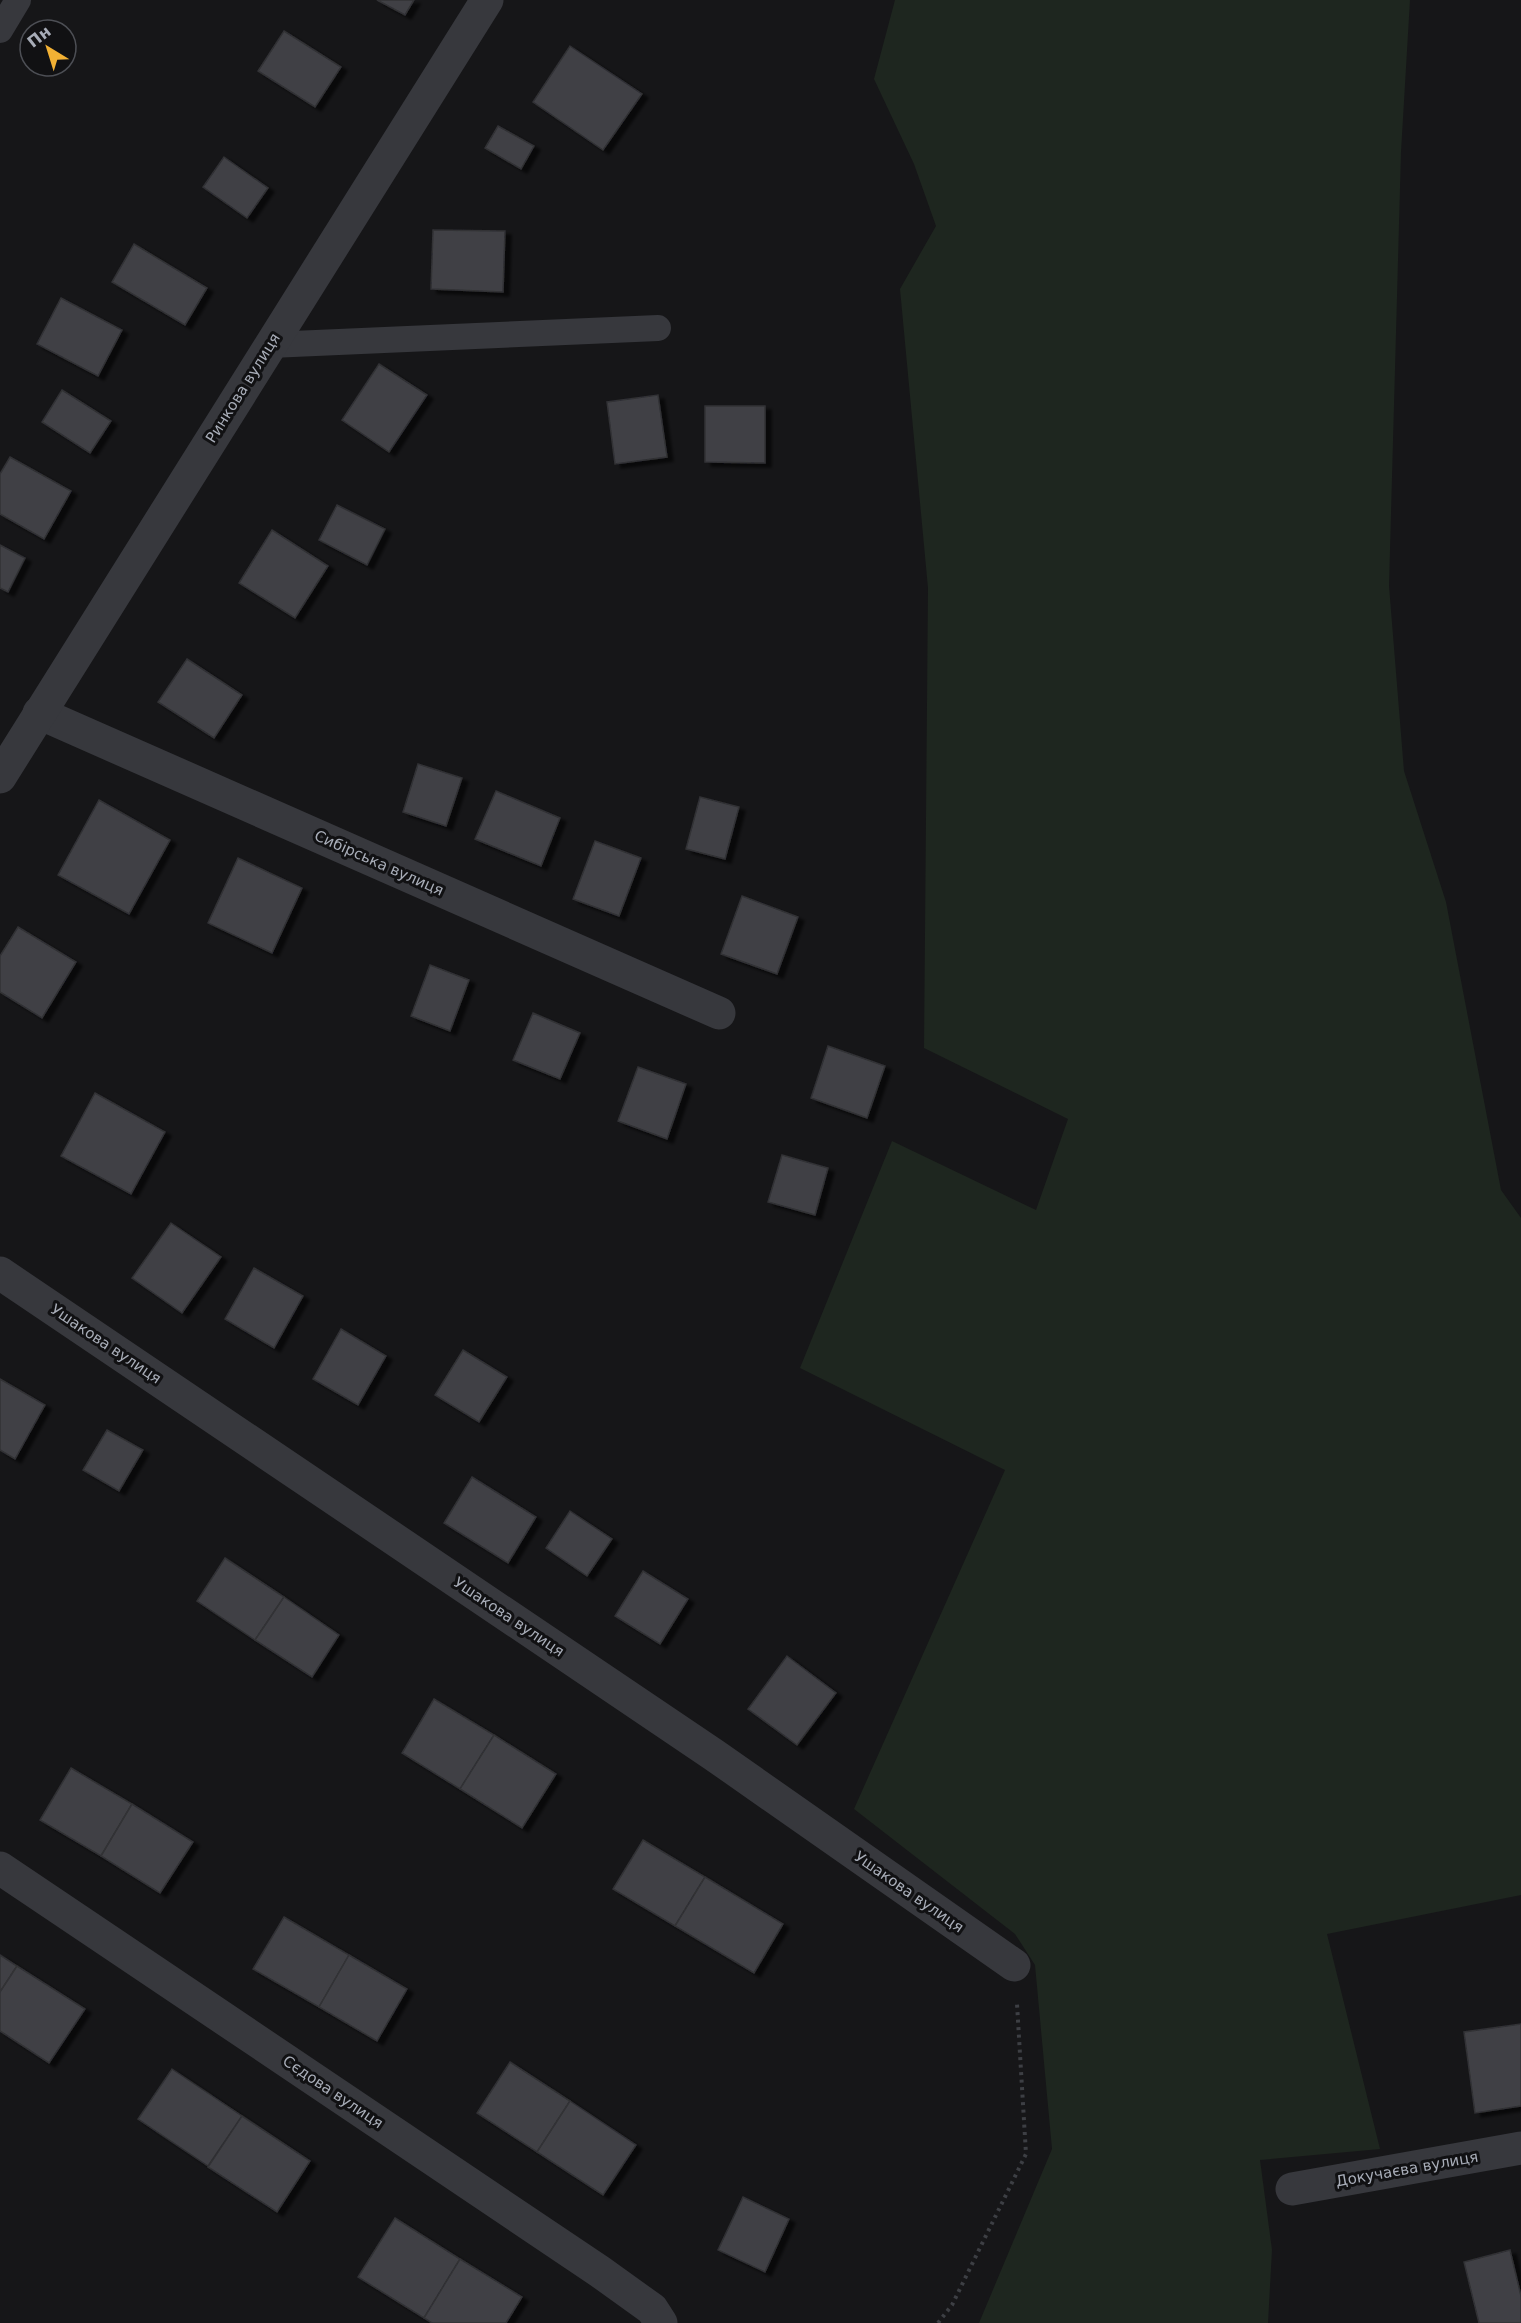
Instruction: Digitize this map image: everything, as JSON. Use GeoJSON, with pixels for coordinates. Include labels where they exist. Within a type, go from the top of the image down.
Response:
{"type":"FeatureCollection","features":[{"type":"Feature","properties":{"kind":"street","name":"Ринкова вулиця"},"geometry":{"type":"LineString","coordinates":[[0,777],[487,0]]}},
{"type":"Feature","properties":{"kind":"street","name":"Сибірська вулиця"},"geometry":{"type":"LineString","coordinates":[[39,713],[719,1013]]}},
{"type":"Feature","properties":{"kind":"street","name":"Ушакова вулиця"},"geometry":{"type":"LineString","coordinates":[[0,1273],[714,1755],[1014,1965]]}},
{"type":"Feature","properties":{"kind":"street","name":"Сєдова вулиця"},"geometry":{"type":"LineString","coordinates":[[0,1868],[599,2271],[652,2309],[661,2323]]}},
{"type":"Feature","properties":{"kind":"street","name":"Докучаєва вулиця"},"geometry":{"type":"LineString","coordinates":[[1292,2189],[1521,2148]]}},
{"type":"Feature","properties":{"kind":"lane"},"geometry":{"type":"LineString","coordinates":[[0,30],[18,0]]}},
{"type":"Feature","properties":{"kind":"lane"},"geometry":{"type":"LineString","coordinates":[[270,345],[658,328]]}},
{"type":"Feature","properties":{"kind":"path"},"geometry":{"type":"LineString","coordinates":[[938,2323],[952,2305],[1026,2154],[1014,1965]]}},
{"type":"Feature","properties":{"kind":"shaded area"},"geometry":{"type":"Polygon","coordinates":[[[895,0],[1410,0],[1401,152],[1389,586],[1404,771],[1446,902],[1501,1190],[1521,1218],[1521,1895],[1327,1934],[1380,2149],[1260,2160],[1272,2250],[1268,2323],[979,2323],[1052,2149],[1035,1965],[1015,1934],[854,1809],[1005,1470],[800,1368],[892,1141],[1036,1210],[1068,1119],[924,1048],[928,588],[900,289],[936,226],[914,164],[874,79],[895,0]]]}},
{"type":"Feature","properties":{"kind":"building"},"geometry":{"type":"Polygon","coordinates":[[[377,0],[414,0],[405,15],[377,0]]]}},
{"type":"Feature","properties":{"kind":"building"},"geometry":{"type":"Polygon","coordinates":[[[284,31],[341,67],[315,107],[258,71],[284,31]]]}},
{"type":"Feature","properties":{"kind":"building"},"geometry":{"type":"Polygon","coordinates":[[[570,46],[642,94],[603,150],[533,102],[570,46]]]}},
{"type":"Feature","properties":{"kind":"building"},"geometry":{"type":"Polygon","coordinates":[[[498,126],[534,146],[521,169],[485,148],[498,126]]]}},
{"type":"Feature","properties":{"kind":"building"},"geometry":{"type":"Polygon","coordinates":[[[224,157],[268,188],[247,218],[203,187],[224,157]]]}},
{"type":"Feature","properties":{"kind":"building"},"geometry":{"type":"Polygon","coordinates":[[[433,230],[505,231],[503,292],[431,289],[433,230]]]}},
{"type":"Feature","properties":{"kind":"building"},"geometry":{"type":"Polygon","coordinates":[[[134,244],[207,288],[185,325],[112,282],[134,244]]]}},
{"type":"Feature","properties":{"kind":"building"},"geometry":{"type":"Polygon","coordinates":[[[61,298],[122,330],[98,376],[37,344],[61,298]]]}},
{"type":"Feature","properties":{"kind":"building"},"geometry":{"type":"Polygon","coordinates":[[[379,364],[427,395],[389,452],[342,420],[379,364]]]}},
{"type":"Feature","properties":{"kind":"building"},"geometry":{"type":"Polygon","coordinates":[[[62,390],[111,421],[90,453],[42,422],[62,390]]]}},
{"type":"Feature","properties":{"kind":"building"},"geometry":{"type":"Polygon","coordinates":[[[658,395],[667,457],[615,464],[607,402],[658,395]]]}},
{"type":"Feature","properties":{"kind":"building"},"geometry":{"type":"Polygon","coordinates":[[[705,406],[765,406],[765,463],[705,462],[705,406]]]}},
{"type":"Feature","properties":{"kind":"building"},"geometry":{"type":"Polygon","coordinates":[[[10,457],[71,491],[44,539],[0,514],[0,474],[10,457]]]}},
{"type":"Feature","properties":{"kind":"building"},"geometry":{"type":"Polygon","coordinates":[[[337,505],[385,529],[367,565],[319,540],[337,505]]]}},
{"type":"Feature","properties":{"kind":"building"},"geometry":{"type":"Polygon","coordinates":[[[272,530],[328,566],[295,618],[239,583],[272,530]]]}},
{"type":"Feature","properties":{"kind":"building"},"geometry":{"type":"Polygon","coordinates":[[[0,545],[25,558],[8,592],[0,588],[0,545]]]}},
{"type":"Feature","properties":{"kind":"building"},"geometry":{"type":"Polygon","coordinates":[[[187,659],[242,695],[214,738],[158,702],[187,659]]]}},
{"type":"Feature","properties":{"kind":"building"},"geometry":{"type":"Polygon","coordinates":[[[418,764],[462,778],[446,826],[403,812],[418,764]]]}},
{"type":"Feature","properties":{"kind":"building"},"geometry":{"type":"Polygon","coordinates":[[[496,791],[560,818],[541,866],[475,839],[496,791]]]}},
{"type":"Feature","properties":{"kind":"building"},"geometry":{"type":"Polygon","coordinates":[[[700,797],[739,807],[725,859],[686,849],[700,797]]]}},
{"type":"Feature","properties":{"kind":"building"},"geometry":{"type":"Polygon","coordinates":[[[99,800],[170,840],[129,914],[58,875],[99,800]]]}},
{"type":"Feature","properties":{"kind":"building"},"geometry":{"type":"Polygon","coordinates":[[[595,841],[641,858],[619,916],[573,899],[595,841]]]}},
{"type":"Feature","properties":{"kind":"building"},"geometry":{"type":"Polygon","coordinates":[[[238,858],[302,888],[272,953],[208,923],[238,858]]]}},
{"type":"Feature","properties":{"kind":"building"},"geometry":{"type":"Polygon","coordinates":[[[742,896],[798,917],[777,974],[721,954],[742,896]]]}},
{"type":"Feature","properties":{"kind":"building"},"geometry":{"type":"Polygon","coordinates":[[[18,927],[76,962],[42,1018],[0,992],[0,956],[18,927]]]}},
{"type":"Feature","properties":{"kind":"building"},"geometry":{"type":"Polygon","coordinates":[[[430,965],[469,980],[450,1031],[411,1016],[430,965]]]}},
{"type":"Feature","properties":{"kind":"building"},"geometry":{"type":"Polygon","coordinates":[[[533,1013],[580,1033],[560,1079],[513,1060],[533,1013]]]}},
{"type":"Feature","properties":{"kind":"building"},"geometry":{"type":"Polygon","coordinates":[[[828,1046],[885,1066],[867,1118],[811,1098],[828,1046]]]}},
{"type":"Feature","properties":{"kind":"building"},"geometry":{"type":"Polygon","coordinates":[[[638,1067],[686,1084],[667,1139],[618,1121],[638,1067]]]}},
{"type":"Feature","properties":{"kind":"building"},"geometry":{"type":"Polygon","coordinates":[[[95,1093],[165,1132],[131,1194],[61,1156],[95,1093]]]}},
{"type":"Feature","properties":{"kind":"building"},"geometry":{"type":"Polygon","coordinates":[[[782,1155],[828,1168],[815,1215],[768,1202],[782,1155]]]}},
{"type":"Feature","properties":{"kind":"building"},"geometry":{"type":"Polygon","coordinates":[[[171,1223],[221,1257],[182,1313],[132,1278],[171,1223]]]}},
{"type":"Feature","properties":{"kind":"building"},"geometry":{"type":"Polygon","coordinates":[[[254,1268],[303,1296],[274,1348],[225,1319],[254,1268]]]}},
{"type":"Feature","properties":{"kind":"building"},"geometry":{"type":"Polygon","coordinates":[[[341,1329],[386,1356],[358,1405],[313,1379],[341,1329]]]}},
{"type":"Feature","properties":{"kind":"building"},"geometry":{"type":"Polygon","coordinates":[[[463,1350],[507,1377],[479,1422],[435,1395],[463,1350]]]}},
{"type":"Feature","properties":{"kind":"building"},"geometry":{"type":"Polygon","coordinates":[[[0,1379],[45,1405],[15,1459],[0,1450],[0,1379]]]}},
{"type":"Feature","properties":{"kind":"building"},"geometry":{"type":"Polygon","coordinates":[[[107,1430],[143,1450],[119,1491],[83,1470],[107,1430]]]}},
{"type":"Feature","properties":{"kind":"building"},"geometry":{"type":"Polygon","coordinates":[[[472,1477],[536,1517],[508,1563],[444,1523],[472,1477]]]}},
{"type":"Feature","properties":{"kind":"building"},"geometry":{"type":"Polygon","coordinates":[[[570,1511],[612,1539],[587,1576],[546,1548],[570,1511]]]}},
{"type":"Feature","properties":{"kind":"building"},"geometry":{"type":"Polygon","coordinates":[[[225,1558],[284,1597],[255,1640],[197,1601],[225,1558]]]}},
{"type":"Feature","properties":{"kind":"building"},"geometry":{"type":"Polygon","coordinates":[[[643,1571],[688,1599],[660,1644],[615,1616],[643,1571]]]}},
{"type":"Feature","properties":{"kind":"building"},"geometry":{"type":"Polygon","coordinates":[[[284,1597],[339,1635],[312,1677],[255,1640],[284,1597]]]}},
{"type":"Feature","properties":{"kind":"building"},"geometry":{"type":"Polygon","coordinates":[[[787,1656],[836,1693],[797,1745],[748,1709],[787,1656]]]}},
{"type":"Feature","properties":{"kind":"building"},"geometry":{"type":"Polygon","coordinates":[[[434,1699],[494,1735],[460,1789],[402,1753],[434,1699]]]}},
{"type":"Feature","properties":{"kind":"building"},"geometry":{"type":"Polygon","coordinates":[[[494,1735],[556,1774],[522,1828],[460,1789],[494,1735]]]}},
{"type":"Feature","properties":{"kind":"building"},"geometry":{"type":"Polygon","coordinates":[[[71,1768],[132,1804],[101,1856],[40,1820],[71,1768]]]}},
{"type":"Feature","properties":{"kind":"building"},"geometry":{"type":"Polygon","coordinates":[[[132,1804],[193,1842],[160,1893],[101,1856],[132,1804]]]}},
{"type":"Feature","properties":{"kind":"building"},"geometry":{"type":"Polygon","coordinates":[[[643,1840],[705,1877],[675,1926],[613,1889],[643,1840]]]}},
{"type":"Feature","properties":{"kind":"building"},"geometry":{"type":"Polygon","coordinates":[[[705,1877],[783,1924],[754,1973],[675,1926],[705,1877]]]}},
{"type":"Feature","properties":{"kind":"building"},"geometry":{"type":"Polygon","coordinates":[[[284,1917],[349,1955],[319,2007],[253,1969],[284,1917]]]}},
{"type":"Feature","properties":{"kind":"building"},"geometry":{"type":"Polygon","coordinates":[[[0,1955],[17,1966],[0,1992],[0,1955]]]}},
{"type":"Feature","properties":{"kind":"building"},"geometry":{"type":"Polygon","coordinates":[[[349,1955],[407,1989],[377,2041],[319,2007],[349,1955]]]}},
{"type":"Feature","properties":{"kind":"building"},"geometry":{"type":"Polygon","coordinates":[[[17,1966],[85,2009],[49,2063],[0,2031],[0,1992],[17,1966]]]}},
{"type":"Feature","properties":{"kind":"building"},"geometry":{"type":"Polygon","coordinates":[[[1521,2024],[1521,2106],[1475,2113],[1464,2032],[1521,2024]]]}},
{"type":"Feature","properties":{"kind":"building"},"geometry":{"type":"Polygon","coordinates":[[[510,2062],[570,2101],[537,2152],[477,2113],[510,2062]]]}},
{"type":"Feature","properties":{"kind":"building"},"geometry":{"type":"Polygon","coordinates":[[[172,2069],[242,2116],[208,2166],[138,2119],[172,2069]]]}},
{"type":"Feature","properties":{"kind":"building"},"geometry":{"type":"Polygon","coordinates":[[[570,2101],[636,2145],[603,2195],[537,2152],[570,2101]]]}},
{"type":"Feature","properties":{"kind":"building"},"geometry":{"type":"Polygon","coordinates":[[[242,2116],[310,2161],[277,2212],[208,2167],[242,2116]]]}},
{"type":"Feature","properties":{"kind":"building"},"geometry":{"type":"Polygon","coordinates":[[[743,2197],[789,2219],[765,2272],[718,2250],[743,2197]]]}},
{"type":"Feature","properties":{"kind":"building"},"geometry":{"type":"Polygon","coordinates":[[[395,2218],[460,2259],[424,2318],[358,2277],[395,2218]]]}},
{"type":"Feature","properties":{"kind":"building"},"geometry":{"type":"Polygon","coordinates":[[[1510,2250],[1521,2296],[1521,2323],[1479,2323],[1464,2262],[1510,2250]]]}},
{"type":"Feature","properties":{"kind":"building"},"geometry":{"type":"Polygon","coordinates":[[[460,2259],[522,2297],[506,2323],[432,2323],[424,2318],[460,2259]]]}}]}
